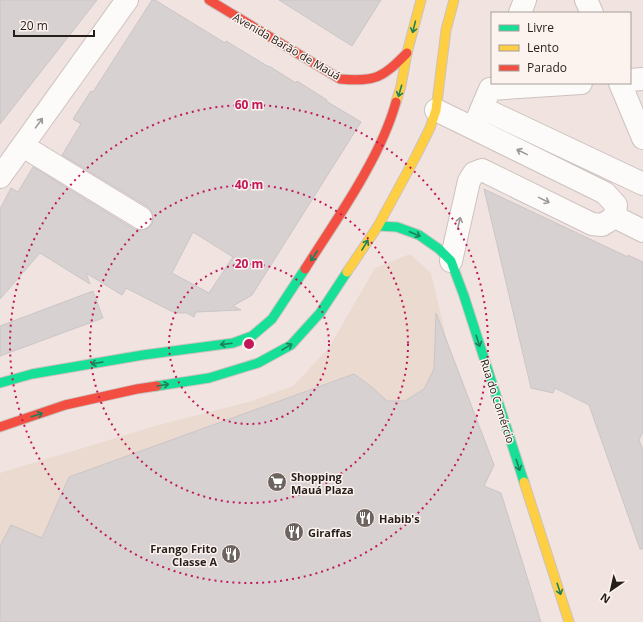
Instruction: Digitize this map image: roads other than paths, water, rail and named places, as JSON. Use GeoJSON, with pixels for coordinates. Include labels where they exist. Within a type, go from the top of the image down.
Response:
{"type":"FeatureCollection","features":[{"type":"Feature","properties":{"kind":"main road","name":"Avenida Barão de Mauá"},"geometry":{"type":"LineString","coordinates":[[209,0],[340,79],[360,80],[376,78],[390,70],[407,53]]}},
{"type":"Feature","properties":{"kind":"main road"},"geometry":{"type":"LineString","coordinates":[[0,383],[32,374],[135,356],[233,343],[252,336],[272,319],[350,200],[386,133],[401,86],[407,53],[421,0]]}},
{"type":"Feature","properties":{"kind":"main road"},"geometry":{"type":"LineString","coordinates":[[0,427],[66,406],[138,389],[209,378],[258,363],[291,345],[320,313],[378,226],[430,128],[436,110],[446,30],[454,0]]}},
{"type":"Feature","properties":{"kind":"main road","name":"Rua do Comércio"},"geometry":{"type":"LineString","coordinates":[[378,226],[397,227],[419,235],[440,249],[451,261],[569,622]]}},
{"type":"Feature","properties":{"kind":"street"},"geometry":{"type":"LineString","coordinates":[[0,178],[127,0]]}},
{"type":"Feature","properties":{"kind":"street"},"geometry":{"type":"LineString","coordinates":[[520,12],[525,0]]}},
{"type":"Feature","properties":{"kind":"street"},"geometry":{"type":"LineString","coordinates":[[586,0],[592,12]]}},
{"type":"Feature","properties":{"kind":"street"},"geometry":{"type":"LineString","coordinates":[[631,80],[643,79]]}},
{"type":"Feature","properties":{"kind":"street"},"geometry":{"type":"LineString","coordinates":[[488,93],[572,84]]}},
{"type":"Feature","properties":{"kind":"street"},"geometry":{"type":"LineString","coordinates":[[620,84],[643,138]]}},
{"type":"Feature","properties":{"kind":"street"},"geometry":{"type":"LineString","coordinates":[[473,128],[488,93]]}},
{"type":"Feature","properties":{"kind":"street"},"geometry":{"type":"LineString","coordinates":[[488,93],[643,184]]}},
{"type":"Feature","properties":{"kind":"street"},"geometry":{"type":"LineString","coordinates":[[436,110],[605,193],[633,222]]}},
{"type":"Feature","properties":{"kind":"street"},"geometry":{"type":"LineString","coordinates":[[23,146],[141,218]]}},
{"type":"Feature","properties":{"kind":"street"},"geometry":{"type":"LineString","coordinates":[[451,261],[469,181],[474,173],[482,170],[592,224],[602,225],[633,222]]}},
{"type":"Feature","properties":{"kind":"place","name":"Shopping Mauá Plaza"},"geometry":{"type":"Point","coordinates":[277,482]}},
{"type":"Feature","properties":{"kind":"place","name":"Habib's"},"geometry":{"type":"Point","coordinates":[365,518]}},
{"type":"Feature","properties":{"kind":"place","name":"Giraffas"},"geometry":{"type":"Point","coordinates":[294,532]}},
{"type":"Feature","properties":{"kind":"place","name":"Frango Frito Classe A"},"geometry":{"type":"Point","coordinates":[231,554]}}]}
